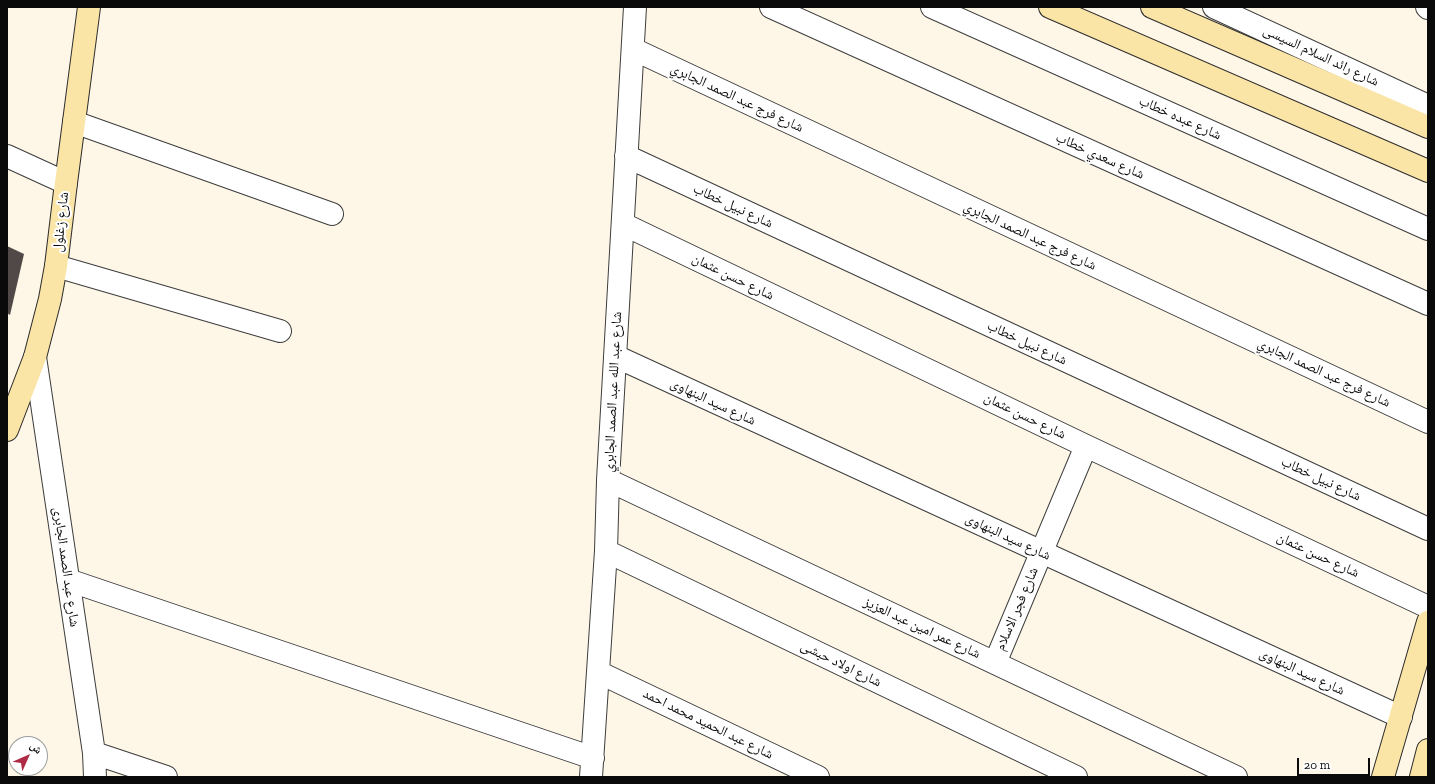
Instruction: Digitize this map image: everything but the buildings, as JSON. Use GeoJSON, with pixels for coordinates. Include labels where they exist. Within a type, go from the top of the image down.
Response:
{"type":"FeatureCollection","features":[{"type":"Feature","properties":{"kind":"main road","name":"شارع زغلول"},"geometry":{"type":"LineString","coordinates":[[7,430],[36,357],[50,300],[56,266],[89,7]]}},
{"type":"Feature","properties":{"kind":"main road"},"geometry":{"type":"LineString","coordinates":[[1050,7],[1428,170]]}},
{"type":"Feature","properties":{"kind":"main road"},"geometry":{"type":"LineString","coordinates":[[1152,7],[1428,127]]}},
{"type":"Feature","properties":{"kind":"main road"},"geometry":{"type":"LineString","coordinates":[[1383,777],[1428,622]]}},
{"type":"Feature","properties":{"kind":"main road"},"geometry":{"type":"LineString","coordinates":[[1421,777],[1428,750]]}},
{"type":"Feature","properties":{"kind":"street","name":"شارع عبد الله عبد الصمد الجابري"},"geometry":{"type":"LineString","coordinates":[[592,767],[606,551],[608,480],[635,7]]}},
{"type":"Feature","properties":{"kind":"street","name":"شارع سعدي خطاب"},"geometry":{"type":"LineString","coordinates":[[771,7],[1428,304]]}},
{"type":"Feature","properties":{"kind":"street","name":"شارع عبده خطاب"},"geometry":{"type":"LineString","coordinates":[[932,7],[1428,230]]}},
{"type":"Feature","properties":{"kind":"street","name":"شارع رائد السلام السيسى"},"geometry":{"type":"LineString","coordinates":[[1214,7],[1428,106]]}},
{"type":"Feature","properties":{"kind":"street","name":"شارع فرج عبد الصمد الجابري"},"geometry":{"type":"LineString","coordinates":[[633,50],[1428,422]]}},
{"type":"Feature","properties":{"kind":"street"},"geometry":{"type":"LineString","coordinates":[[74,122],[332,214]]}},
{"type":"Feature","properties":{"kind":"street"},"geometry":{"type":"LineString","coordinates":[[7,156],[66,183]]}},
{"type":"Feature","properties":{"kind":"street","name":"شارع نبيل خطاب"},"geometry":{"type":"LineString","coordinates":[[626,156],[1428,529]]}},
{"type":"Feature","properties":{"kind":"street","name":"شارع حسن عثمان"},"geometry":{"type":"LineString","coordinates":[[623,224],[1086,446],[1428,607]]}},
{"type":"Feature","properties":{"kind":"street"},"geometry":{"type":"LineString","coordinates":[[56,266],[280,331]]}},
{"type":"Feature","properties":{"kind":"street","name":"شارع سيد البنهاوى"},"geometry":{"type":"LineString","coordinates":[[615,356],[1400,717]]}},
{"type":"Feature","properties":{"kind":"street","name":"شارع عبد الصمد الجابرى"},"geometry":{"type":"LineString","coordinates":[[36,357],[94,753],[95,777]]}},
{"type":"Feature","properties":{"kind":"street","name":"شارع فجر الاسلام"},"geometry":{"type":"LineString","coordinates":[[995,663],[1086,446]]}},
{"type":"Feature","properties":{"kind":"street","name":"شارع عمر امين عبد العزيز"},"geometry":{"type":"LineString","coordinates":[[608,480],[1236,777]]}},
{"type":"Feature","properties":{"kind":"street","name":"شارع اولاد حبشى"},"geometry":{"type":"LineString","coordinates":[[606,551],[1076,777]]}},
{"type":"Feature","properties":{"kind":"street"},"geometry":{"type":"LineString","coordinates":[[68,580],[592,767]]}},
{"type":"Feature","properties":{"kind":"street","name":"شارع عبد الحميد محمد احمد"},"geometry":{"type":"LineString","coordinates":[[598,672],[818,777]]}},
{"type":"Feature","properties":{"kind":"street"},"geometry":{"type":"LineString","coordinates":[[94,753],[166,777]]}}]}
